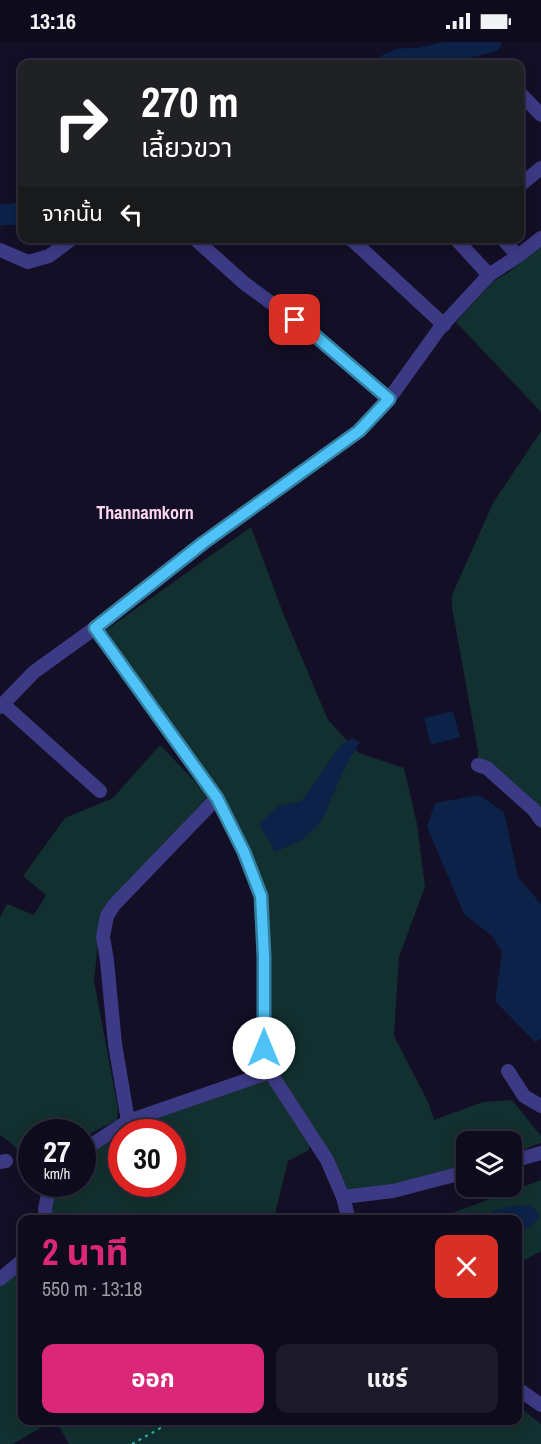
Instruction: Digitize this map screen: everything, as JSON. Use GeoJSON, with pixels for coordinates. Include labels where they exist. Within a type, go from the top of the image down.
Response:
{"type":"FeatureCollection","features":[{"type":"Feature","properties":{"kind":"street"},"geometry":{"type":"LineString","coordinates":[[524,97],[541,115]]}},
{"type":"Feature","properties":{"kind":"street"},"geometry":{"type":"LineString","coordinates":[[524,178],[541,168]]}},
{"type":"Feature","properties":{"kind":"street"},"geometry":{"type":"LineString","coordinates":[[100,790],[2,705],[34,672],[95,628],[203,543],[359,431],[389,399],[444,325],[489,275],[541,238]]}},
{"type":"Feature","properties":{"kind":"street"},"geometry":{"type":"LineString","coordinates":[[0,250],[28,262],[49,255],[66,243]]}},
{"type":"Feature","properties":{"kind":"street"},"geometry":{"type":"LineString","coordinates":[[200,243],[244,283],[311,332],[389,399]]}},
{"type":"Feature","properties":{"kind":"street"},"geometry":{"type":"LineString","coordinates":[[355,243],[444,325]]}},
{"type":"Feature","properties":{"kind":"street"},"geometry":{"type":"LineString","coordinates":[[460,243],[489,275]]}},
{"type":"Feature","properties":{"kind":"street"},"geometry":{"type":"LineString","coordinates":[[506,243],[518,256]]}},
{"type":"Feature","properties":{"kind":"street"},"geometry":{"type":"LineString","coordinates":[[95,628],[217,798],[244,852],[261,896],[264,956],[264,1048],[270,1071],[327,1160],[343,1197],[348,1215]]}},
{"type":"Feature","properties":{"kind":"street"},"geometry":{"type":"LineString","coordinates":[[478,765],[487,768],[534,810],[541,820]]}},
{"type":"Feature","properties":{"kind":"street"},"geometry":{"type":"LineString","coordinates":[[128,1119],[115,1044],[103,937],[104,923],[114,905],[217,798]]}},
{"type":"Feature","properties":{"kind":"street"},"geometry":{"type":"LineString","coordinates":[[134,1119],[270,1071]]}},
{"type":"Feature","properties":{"kind":"street"},"geometry":{"type":"LineString","coordinates":[[508,1071],[524,1096],[541,1106]]}},
{"type":"Feature","properties":{"kind":"street"},"geometry":{"type":"LineString","coordinates":[[522,1158],[541,1153]]}},
{"type":"Feature","properties":{"kind":"street"},"geometry":{"type":"LineString","coordinates":[[343,1197],[393,1191],[456,1175]]}},
{"type":"Feature","properties":{"kind":"street"},"geometry":{"type":"LineString","coordinates":[[46,1215],[47,1197]]}},
{"type":"Feature","properties":{"kind":"street"},"geometry":{"type":"LineString","coordinates":[[0,1279],[18,1264]]}},
{"type":"Feature","properties":{"kind":"street"},"geometry":{"type":"LineString","coordinates":[[522,1392],[541,1405]]}},
{"type":"Feature","properties":{"kind":"path"},"geometry":{"type":"LineString","coordinates":[[132,1444],[166,1425]]}},
{"type":"Feature","properties":{"kind":"green space"},"geometry":{"type":"Polygon","coordinates":[[[541,246],[541,412],[456,322],[492,282],[509,272],[541,246]]]}},
{"type":"Feature","properties":{"kind":"green space"},"geometry":{"type":"Polygon","coordinates":[[[541,431],[541,829],[487,768],[478,765],[478,751],[452,607],[452,595],[493,503],[541,431]]]}},
{"type":"Feature","properties":{"kind":"green space"},"geometry":{"type":"Polygon","coordinates":[[[251,527],[283,613],[328,720],[359,753],[404,768],[417,824],[425,887],[399,957],[394,1036],[429,1104],[434,1120],[483,1102],[512,1100],[541,1136],[541,1143],[522,1150],[522,1131],[456,1131],[456,1173],[343,1197],[311,1137],[309,1150],[288,1161],[275,1214],[47,1215],[49,1197],[96,1197],[96,1142],[108,1134],[108,1197],[186,1197],[186,1119],[134,1119],[270,1071],[261,896],[217,798],[106,630],[251,527]]]}},
{"type":"Feature","properties":{"kind":"green space"},"geometry":{"type":"Polygon","coordinates":[[[160,745],[210,797],[101,913],[94,981],[118,1109],[117,1119],[108,1119],[108,1124],[96,1130],[96,1119],[18,1119],[18,1150],[0,1135],[0,917],[7,904],[34,915],[46,895],[23,876],[65,818],[113,798],[160,745]]]}},
{"type":"Feature","properties":{"kind":"green space"},"geometry":{"type":"Polygon","coordinates":[[[541,1180],[541,1251],[522,1262],[522,1215],[447,1215],[496,1197],[522,1197],[522,1187],[541,1180]]]}},
{"type":"Feature","properties":{"kind":"green space"},"geometry":{"type":"Polygon","coordinates":[[[18,1262],[18,1425],[45,1425],[13,1444],[0,1444],[0,1278],[18,1262]]]}},
{"type":"Feature","properties":{"kind":"green space"},"geometry":{"type":"Polygon","coordinates":[[[522,1409],[541,1424],[541,1444],[69,1444],[58,1425],[522,1425],[522,1409]]]}},
{"type":"Feature","properties":{"kind":"water"},"geometry":{"type":"Polygon","coordinates":[[[453,711],[460,737],[431,745],[424,718],[453,711]]]}},
{"type":"Feature","properties":{"kind":"water"},"geometry":{"type":"Polygon","coordinates":[[[352,738],[360,742],[345,767],[321,822],[302,840],[275,852],[259,824],[278,806],[302,801],[340,746],[352,738]]]}},
{"type":"Feature","properties":{"kind":"water"},"geometry":{"type":"Polygon","coordinates":[[[479,795],[504,812],[518,877],[541,904],[541,1039],[535,1042],[495,1001],[502,952],[492,936],[464,914],[427,827],[435,803],[479,795]]]}},
{"type":"Feature","properties":{"kind":"water"},"geometry":{"type":"Polygon","coordinates":[[[530,1205],[538,1212],[539,1219],[522,1232],[522,1215],[490,1215],[492,1211],[530,1205]]]}},
{"type":"Feature","properties":{"kind":"waterway"},"geometry":{"type":"LineString","coordinates":[[397,60],[421,58],[491,42]]}},
{"type":"Feature","properties":{"kind":"waterway"},"geometry":{"type":"LineString","coordinates":[[0,215],[18,213]]}},
{"type":"Feature","properties":{"kind":"district","name":"Thannamkorn"},"geometry":{"type":"Point","coordinates":[145,513]}},
{"type":"Feature","properties":{"kind":"route"},"geometry":{"type":"LineString","coordinates":[[264,1048],[264,956],[261,896],[244,852],[217,798],[95,628],[203,543],[359,431],[389,399],[295,320]]}}]}
